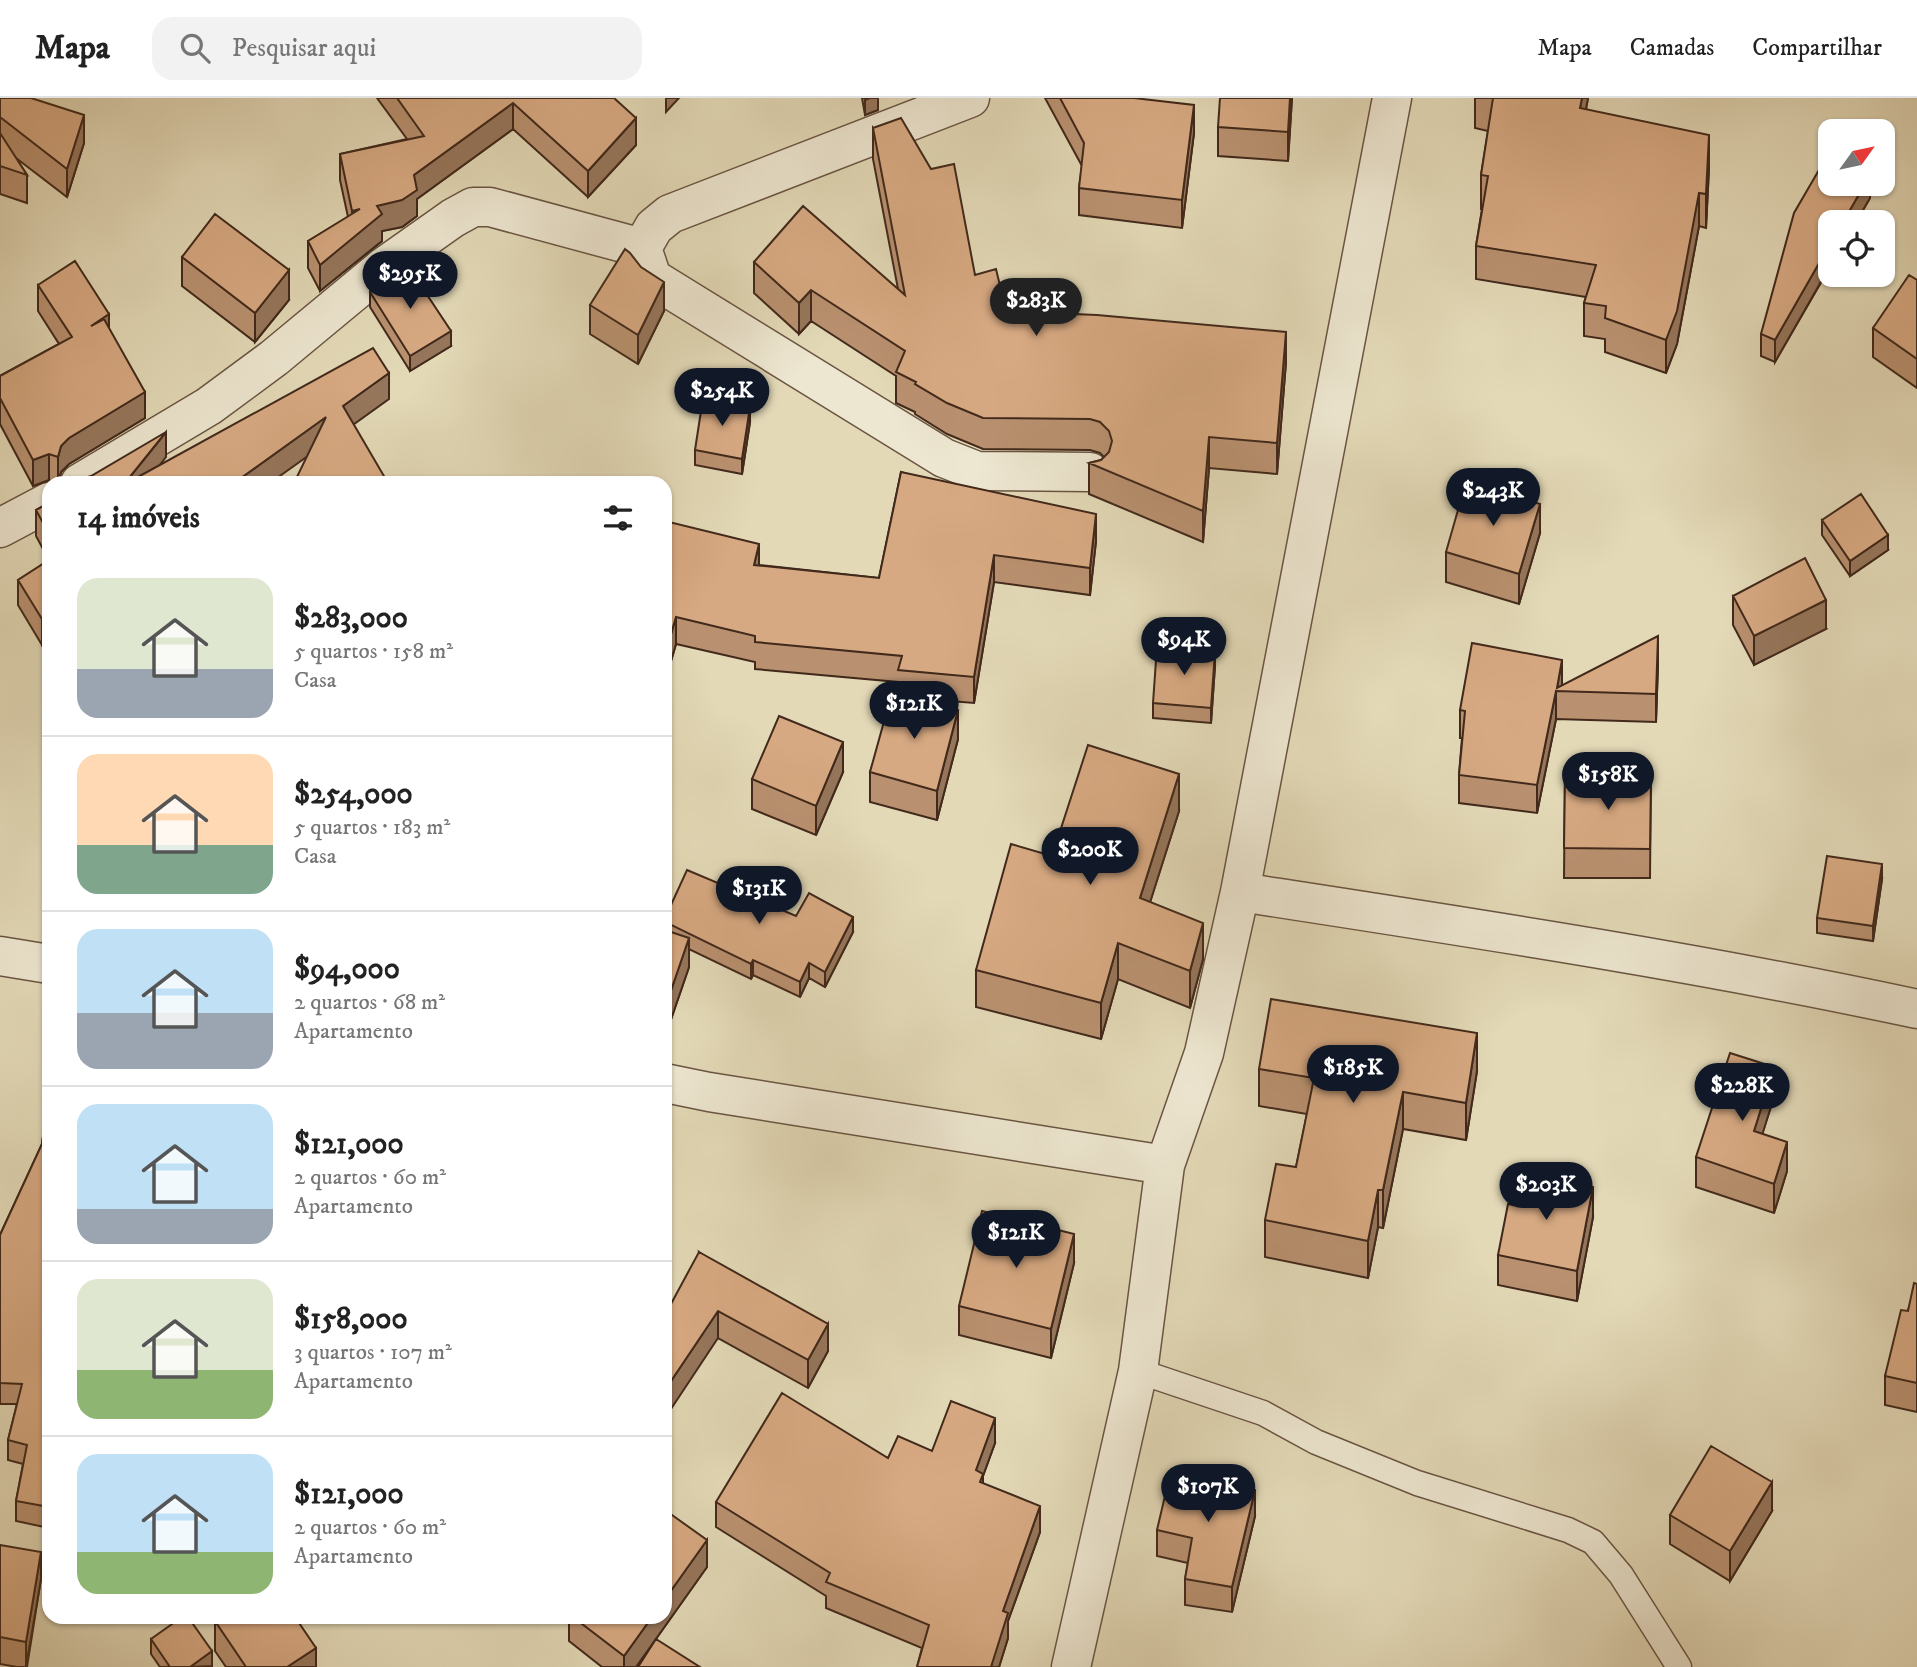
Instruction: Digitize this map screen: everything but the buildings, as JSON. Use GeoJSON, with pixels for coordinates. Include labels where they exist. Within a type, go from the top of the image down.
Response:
{"type":"FeatureCollection","features":[{"type":"Feature","properties":{"kind":"street"},"geometry":{"type":"LineString","coordinates":[[970,98],[670,214],[654,227],[642,248],[652,278],[944,458],[977,471],[1090,472]]}},
{"type":"Feature","properties":{"kind":"street"},"geometry":{"type":"LineString","coordinates":[[1071,1667],[1138,1371],[1165,1165],[1204,1053],[1240,892],[1392,98]]}},
{"type":"Feature","properties":{"kind":"street"},"geometry":{"type":"LineString","coordinates":[[92,476],[209,406],[274,358],[386,266],[453,218],[473,208],[490,207],[642,248]]}},
{"type":"Feature","properties":{"kind":"street"},"geometry":{"type":"LineString","coordinates":[[0,528],[42,506]]}},
{"type":"Feature","properties":{"kind":"street"},"geometry":{"type":"LineString","coordinates":[[1240,892],[1526,936],[1796,983],[1917,1009]]}},
{"type":"Feature","properties":{"kind":"street"},"geometry":{"type":"LineString","coordinates":[[0,956],[42,963]]}},
{"type":"Feature","properties":{"kind":"street"},"geometry":{"type":"LineString","coordinates":[[672,1085],[709,1093],[1165,1165]]}},
{"type":"Feature","properties":{"kind":"lane"},"geometry":{"type":"LineString","coordinates":[[1138,1371],[1263,1413],[1316,1442],[1417,1483],[1568,1530],[1594,1542],[1620,1575],[1679,1667]]}}]}
